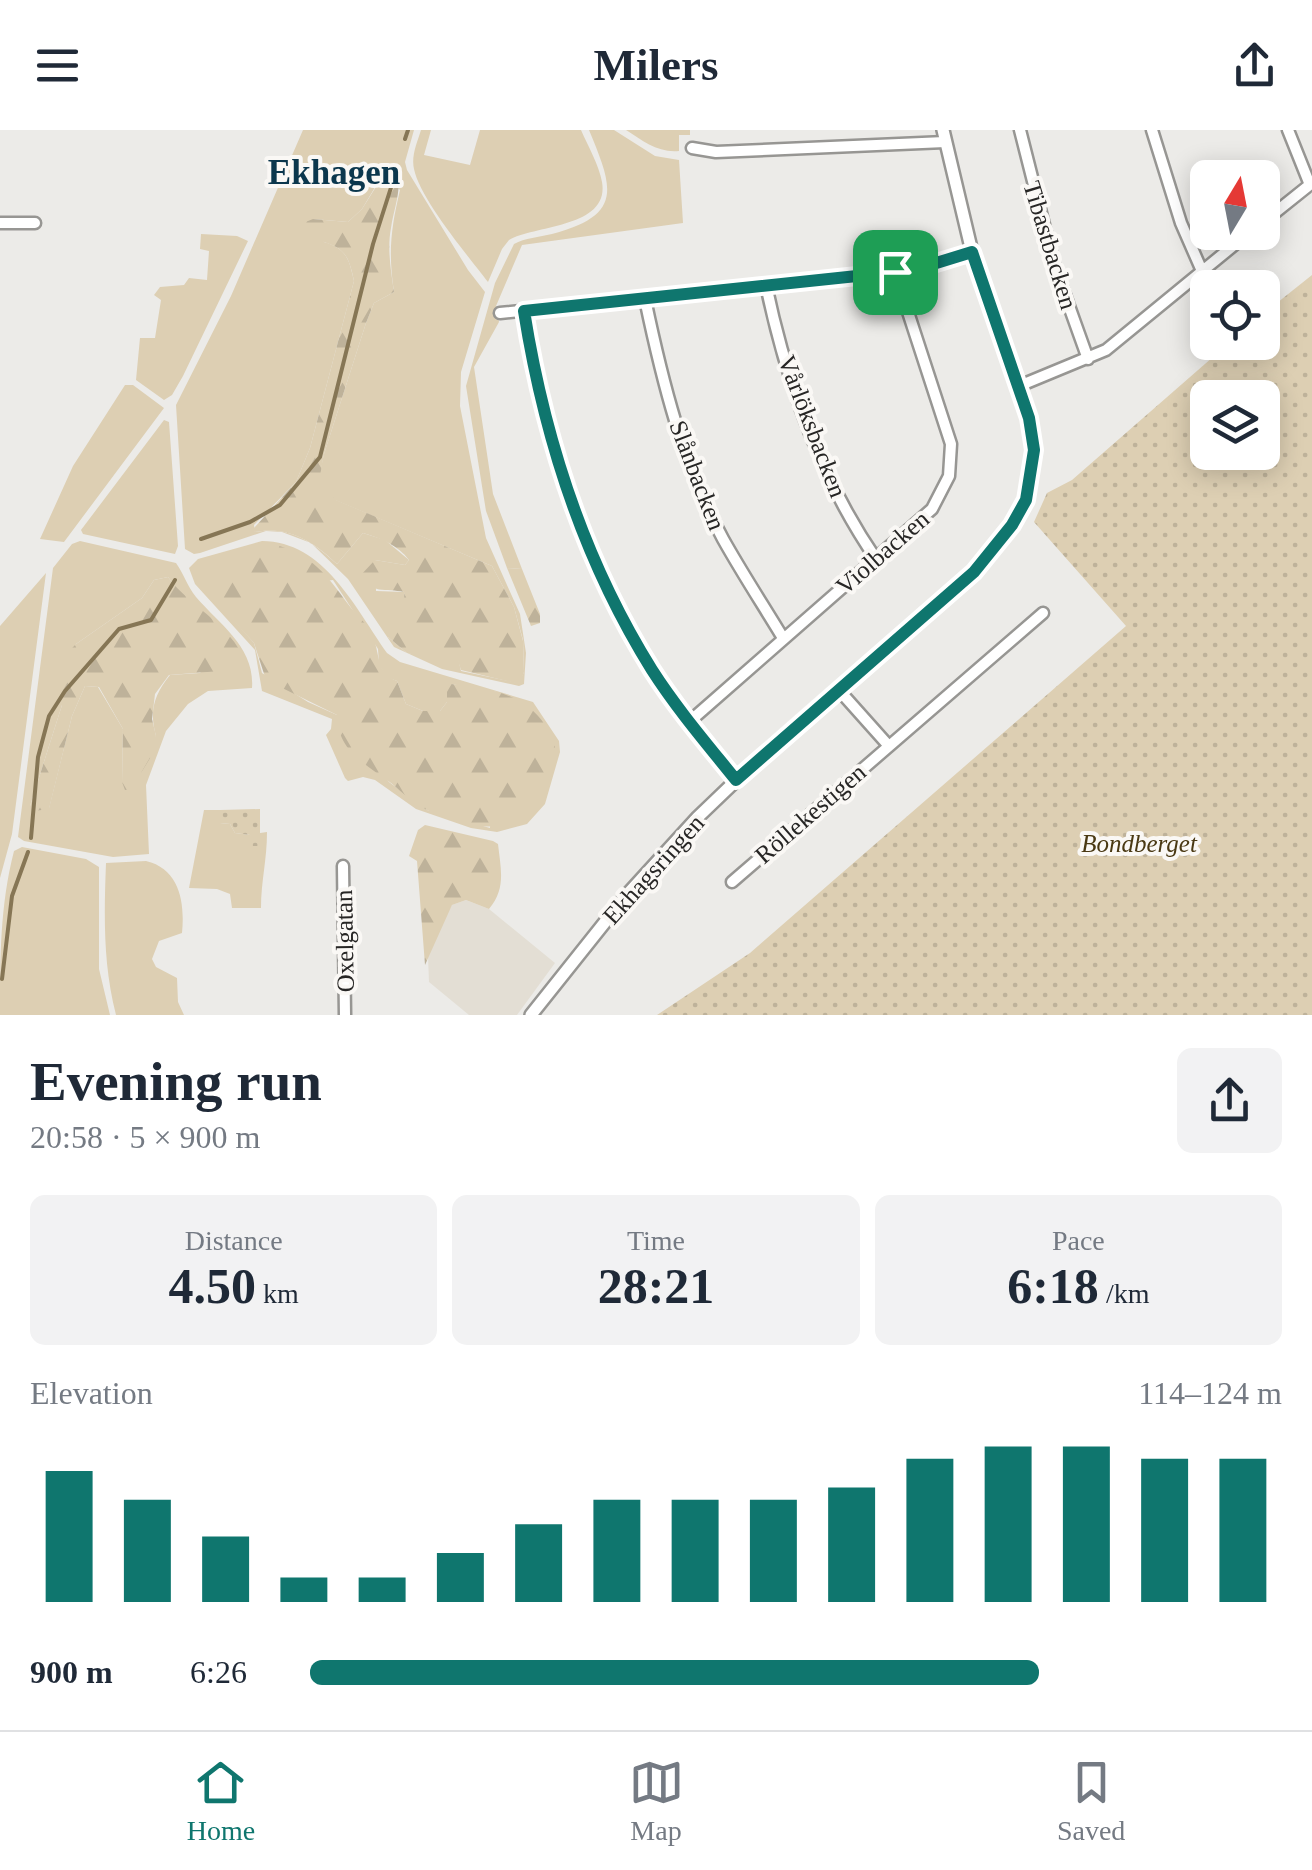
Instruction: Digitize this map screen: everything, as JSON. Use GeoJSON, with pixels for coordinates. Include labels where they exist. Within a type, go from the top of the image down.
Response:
{"type":"FeatureCollection","features":[{"type":"Feature","properties":{"kind":"street","name":"Tibastbacken"},"geometry":{"type":"LineString","coordinates":[[1020,130],[1054,264],[1088,359]]}},
{"type":"Feature","properties":{"kind":"street"},"geometry":{"type":"LineString","coordinates":[[1152,130],[1181,223],[1202,270]]}},
{"type":"Feature","properties":{"kind":"street"},"geometry":{"type":"LineString","coordinates":[[1280,208],[1311,184],[1288,130]]}},
{"type":"Feature","properties":{"kind":"street"},"geometry":{"type":"LineString","coordinates":[[692,148],[716,152],[944,136]]}},
{"type":"Feature","properties":{"kind":"street","name":"Ekhagsringen"},"geometry":{"type":"LineString","coordinates":[[531,1015],[624,898],[736,780],[974,572],[1012,525],[1026,500],[1034,450],[1029,418],[972,252],[944,136]]}},
{"type":"Feature","properties":{"kind":"street"},"geometry":{"type":"LineString","coordinates":[[0,223],[35,223]]}},
{"type":"Feature","properties":{"kind":"street"},"geometry":{"type":"LineString","coordinates":[[1203,270],[1228,250]]}},
{"type":"Feature","properties":{"kind":"street"},"geometry":{"type":"LineString","coordinates":[[500,313],[895,272],[972,252]]}},
{"type":"Feature","properties":{"kind":"street","name":"Violbacken"},"geometry":{"type":"LineString","coordinates":[[689,722],[932,510],[942,494],[952,459],[947,426],[895,272]]}},
{"type":"Feature","properties":{"kind":"street"},"geometry":{"type":"LineString","coordinates":[[1018,386],[1088,359],[1124,338],[1190,281]]}},
{"type":"Feature","properties":{"kind":"street","name":"Vårlöksbacken"},"geometry":{"type":"LineString","coordinates":[[766,286],[788,370],[811,434],[847,512],[876,559]]}},
{"type":"Feature","properties":{"kind":"street","name":"Slånbacken"},"geometry":{"type":"LineString","coordinates":[[644,298],[684,445],[722,537],[783,638]]}},
{"type":"Feature","properties":{"kind":"street"},"geometry":{"type":"LineString","coordinates":[[524,311],[537,385],[570,500],[628,628],[689,722],[736,780]]}},
{"type":"Feature","properties":{"kind":"street","name":"Röllekestigen"},"geometry":{"type":"LineString","coordinates":[[732,882],[1043,613]]}},
{"type":"Feature","properties":{"kind":"street","name":"Röllekestigen"},"geometry":{"type":"LineString","coordinates":[[838,689],[888,745]]}},
{"type":"Feature","properties":{"kind":"street","name":"Oxelgatan"},"geometry":{"type":"LineString","coordinates":[[343,866],[345,1015]]}},
{"type":"Feature","properties":{"kind":"shaded area"},"geometry":{"type":"Polygon","coordinates":[[[466,900],[489,909],[555,963],[517,1015],[469,1015],[429,982],[428,957],[442,923],[452,905],[466,900]]]}},
{"type":"Feature","properties":{"kind":"green space"},"geometry":{"type":"Polygon","coordinates":[[[303,130],[414,130],[405,162],[407,170],[485,292],[461,372],[460,406],[486,538],[520,614],[526,653],[524,684],[442,669],[407,653],[458,658],[461,671],[519,683],[524,672],[523,640],[514,607],[492,566],[335,500],[318,481],[374,303],[394,292],[391,240],[400,190],[383,174],[362,209],[348,222],[313,219],[324,242],[346,256],[354,281],[310,448],[296,482],[254,525],[255,532],[267,530],[290,533],[310,542],[266,531],[194,554],[185,549],[176,405],[231,296],[303,130]]]}},
{"type":"Feature","properties":{"kind":"green space"},"geometry":{"type":"Polygon","coordinates":[[[421,130],[431,130],[424,155],[470,165],[480,130],[581,130],[601,176],[601,197],[583,217],[509,240],[488,282],[446,227],[418,181],[413,159],[421,130]]]}},
{"type":"Feature","properties":{"kind":"green space"},"geometry":{"type":"Polygon","coordinates":[[[589,130],[614,130],[655,156],[679,160],[683,223],[522,245],[496,306],[499,322],[474,367],[493,494],[522,569],[507,568],[486,511],[466,386],[495,283],[514,244],[575,226],[602,208],[607,183],[589,130]]]}},
{"type":"Feature","properties":{"kind":"green space"},"geometry":{"type":"Polygon","coordinates":[[[626,130],[690,130],[690,135],[679,135],[679,151],[671,151],[651,145],[626,130]]]}},
{"type":"Feature","properties":{"kind":"green space"},"geometry":{"type":"Polygon","coordinates":[[[398,173],[389,244],[394,292],[374,303],[366,323],[319,481],[336,500],[492,566],[514,607],[523,641],[524,672],[520,684],[461,670],[457,658],[439,660],[407,653],[388,637],[382,620],[401,606],[404,592],[374,588],[359,577],[375,560],[405,565],[409,560],[388,543],[363,533],[337,564],[300,537],[253,529],[296,482],[310,448],[354,281],[344,254],[307,236],[303,223],[313,219],[348,222],[362,209],[384,174],[398,173]]]}},
{"type":"Feature","properties":{"kind":"green space"},"geometry":{"type":"Polygon","coordinates":[[[201,234],[237,236],[248,241],[183,376],[172,395],[164,400],[136,380],[140,338],[155,338],[161,300],[154,295],[160,287],[184,285],[189,278],[207,280],[209,251],[200,249],[201,234]]]}},
{"type":"Feature","properties":{"kind":"green space","name":"Bondberget"},"geometry":{"type":"Polygon","coordinates":[[[1312,275],[1312,1015],[657,1015],[750,953],[1126,626],[1034,522],[1047,493],[1072,480],[1210,360],[1280,360],[1280,300],[1312,275]]]}},
{"type":"Feature","properties":{"kind":"green space"},"geometry":{"type":"Polygon","coordinates":[[[125,385],[133,385],[164,408],[64,542],[40,539],[73,466],[125,385]]]}},
{"type":"Feature","properties":{"kind":"green space"},"geometry":{"type":"Polygon","coordinates":[[[164,420],[169,422],[178,546],[175,554],[83,534],[81,530],[164,420]]]}},
{"type":"Feature","properties":{"kind":"green space"},"geometry":{"type":"Polygon","coordinates":[[[363,533],[385,540],[409,560],[405,565],[375,560],[376,591],[404,592],[405,600],[388,637],[407,653],[394,647],[348,579],[312,544],[337,564],[363,533]]]}},
{"type":"Feature","properties":{"kind":"green space"},"geometry":{"type":"Polygon","coordinates":[[[80,541],[176,563],[196,597],[225,627],[248,660],[252,688],[208,691],[188,704],[166,731],[146,785],[149,854],[113,857],[18,837],[53,568],[72,544],[80,541]],[[168,577],[154,580],[142,598],[76,644],[62,705],[30,806],[49,808],[72,716],[85,686],[98,687],[123,729],[122,782],[156,736],[154,704],[170,675],[200,673],[231,639],[168,577]]]}},
{"type":"Feature","properties":{"kind":"green space"},"geometry":{"type":"Polygon","coordinates":[[[262,541],[303,552],[336,581],[387,653],[400,662],[533,702],[559,741],[560,752],[545,804],[527,824],[497,832],[471,828],[416,809],[375,780],[363,777],[348,781],[326,735],[332,719],[262,691],[255,650],[195,584],[189,568],[198,559],[262,541]],[[333,580],[211,594],[254,643],[262,673],[337,715],[389,782],[427,810],[490,828],[497,692],[447,685],[447,702],[440,711],[423,711],[406,704],[397,681],[386,677],[379,664],[378,649],[333,580]]]}},
{"type":"Feature","properties":{"kind":"green space"},"geometry":{"type":"Polygon","coordinates":[[[276,545],[309,560],[333,584],[370,631],[382,668],[397,681],[406,704],[423,711],[440,711],[447,702],[447,684],[451,684],[504,694],[537,714],[551,734],[555,753],[538,801],[526,814],[513,822],[481,826],[427,810],[354,755],[342,738],[337,715],[266,680],[254,643],[210,595],[246,556],[276,545]]]}},
{"type":"Feature","properties":{"kind":"green space"},"geometry":{"type":"Polygon","coordinates":[[[507,568],[522,569],[540,623],[531,626],[507,568]]]}},
{"type":"Feature","properties":{"kind":"green space"},"geometry":{"type":"Polygon","coordinates":[[[46,573],[12,834],[0,878],[0,626],[46,573]]]}},
{"type":"Feature","properties":{"kind":"green space"},"geometry":{"type":"Polygon","coordinates":[[[168,577],[224,630],[242,655],[246,669],[169,675],[155,694],[152,719],[156,736],[152,755],[131,789],[125,790],[123,729],[99,687],[85,686],[72,716],[49,809],[34,811],[30,806],[62,705],[50,690],[50,671],[76,644],[142,598],[154,580],[168,577]]]}},
{"type":"Feature","properties":{"kind":"green space"},"geometry":{"type":"Polygon","coordinates":[[[260,809],[260,846],[251,846],[250,835],[235,833],[230,824],[220,823],[220,810],[260,809]]]}},
{"type":"Feature","properties":{"kind":"green space"},"geometry":{"type":"Polygon","coordinates":[[[204,810],[220,810],[220,823],[230,824],[235,833],[250,835],[260,846],[260,833],[267,832],[261,908],[232,908],[230,894],[217,889],[189,888],[204,810]]]}},
{"type":"Feature","properties":{"kind":"green space"},"geometry":{"type":"Polygon","coordinates":[[[425,825],[498,844],[501,879],[489,909],[466,900],[452,905],[425,965],[417,861],[409,856],[418,830],[425,825]]]}},
{"type":"Feature","properties":{"kind":"green space"},"geometry":{"type":"Polygon","coordinates":[[[22,847],[86,859],[99,867],[99,969],[110,1015],[0,1015],[3,912],[14,851],[22,847]]]}},
{"type":"Feature","properties":{"kind":"green space"},"geometry":{"type":"Polygon","coordinates":[[[146,861],[166,871],[181,899],[182,933],[159,941],[152,959],[156,967],[177,978],[178,1002],[184,1015],[116,1015],[107,958],[106,863],[146,861]]]}},
{"type":"Feature","properties":{"kind":"waterway"},"geometry":{"type":"LineString","coordinates":[[405,139],[408,130]]}},
{"type":"Feature","properties":{"kind":"waterway"},"geometry":{"type":"LineString","coordinates":[[201,539],[250,522],[280,505],[320,457],[373,244],[395,175]]}},
{"type":"Feature","properties":{"kind":"waterway"},"geometry":{"type":"LineString","coordinates":[[31,838],[38,757],[49,716],[65,691],[119,629],[151,620],[175,580]]}},
{"type":"Feature","properties":{"kind":"waterway"},"geometry":{"type":"LineString","coordinates":[[2,979],[12,896],[28,852]]}},
{"type":"Feature","properties":{"kind":"district","name":"Ekhagen"},"geometry":{"type":"Point","coordinates":[334,172]}},
{"type":"Feature","properties":{"kind":"route"},"geometry":{"type":"LineString","coordinates":[[972,252],[1029,418],[1034,450],[1026,500],[1012,525],[974,572],[736,780],[653,670],[604,580],[555,456],[524,311],[895,272],[972,252]]}}]}
